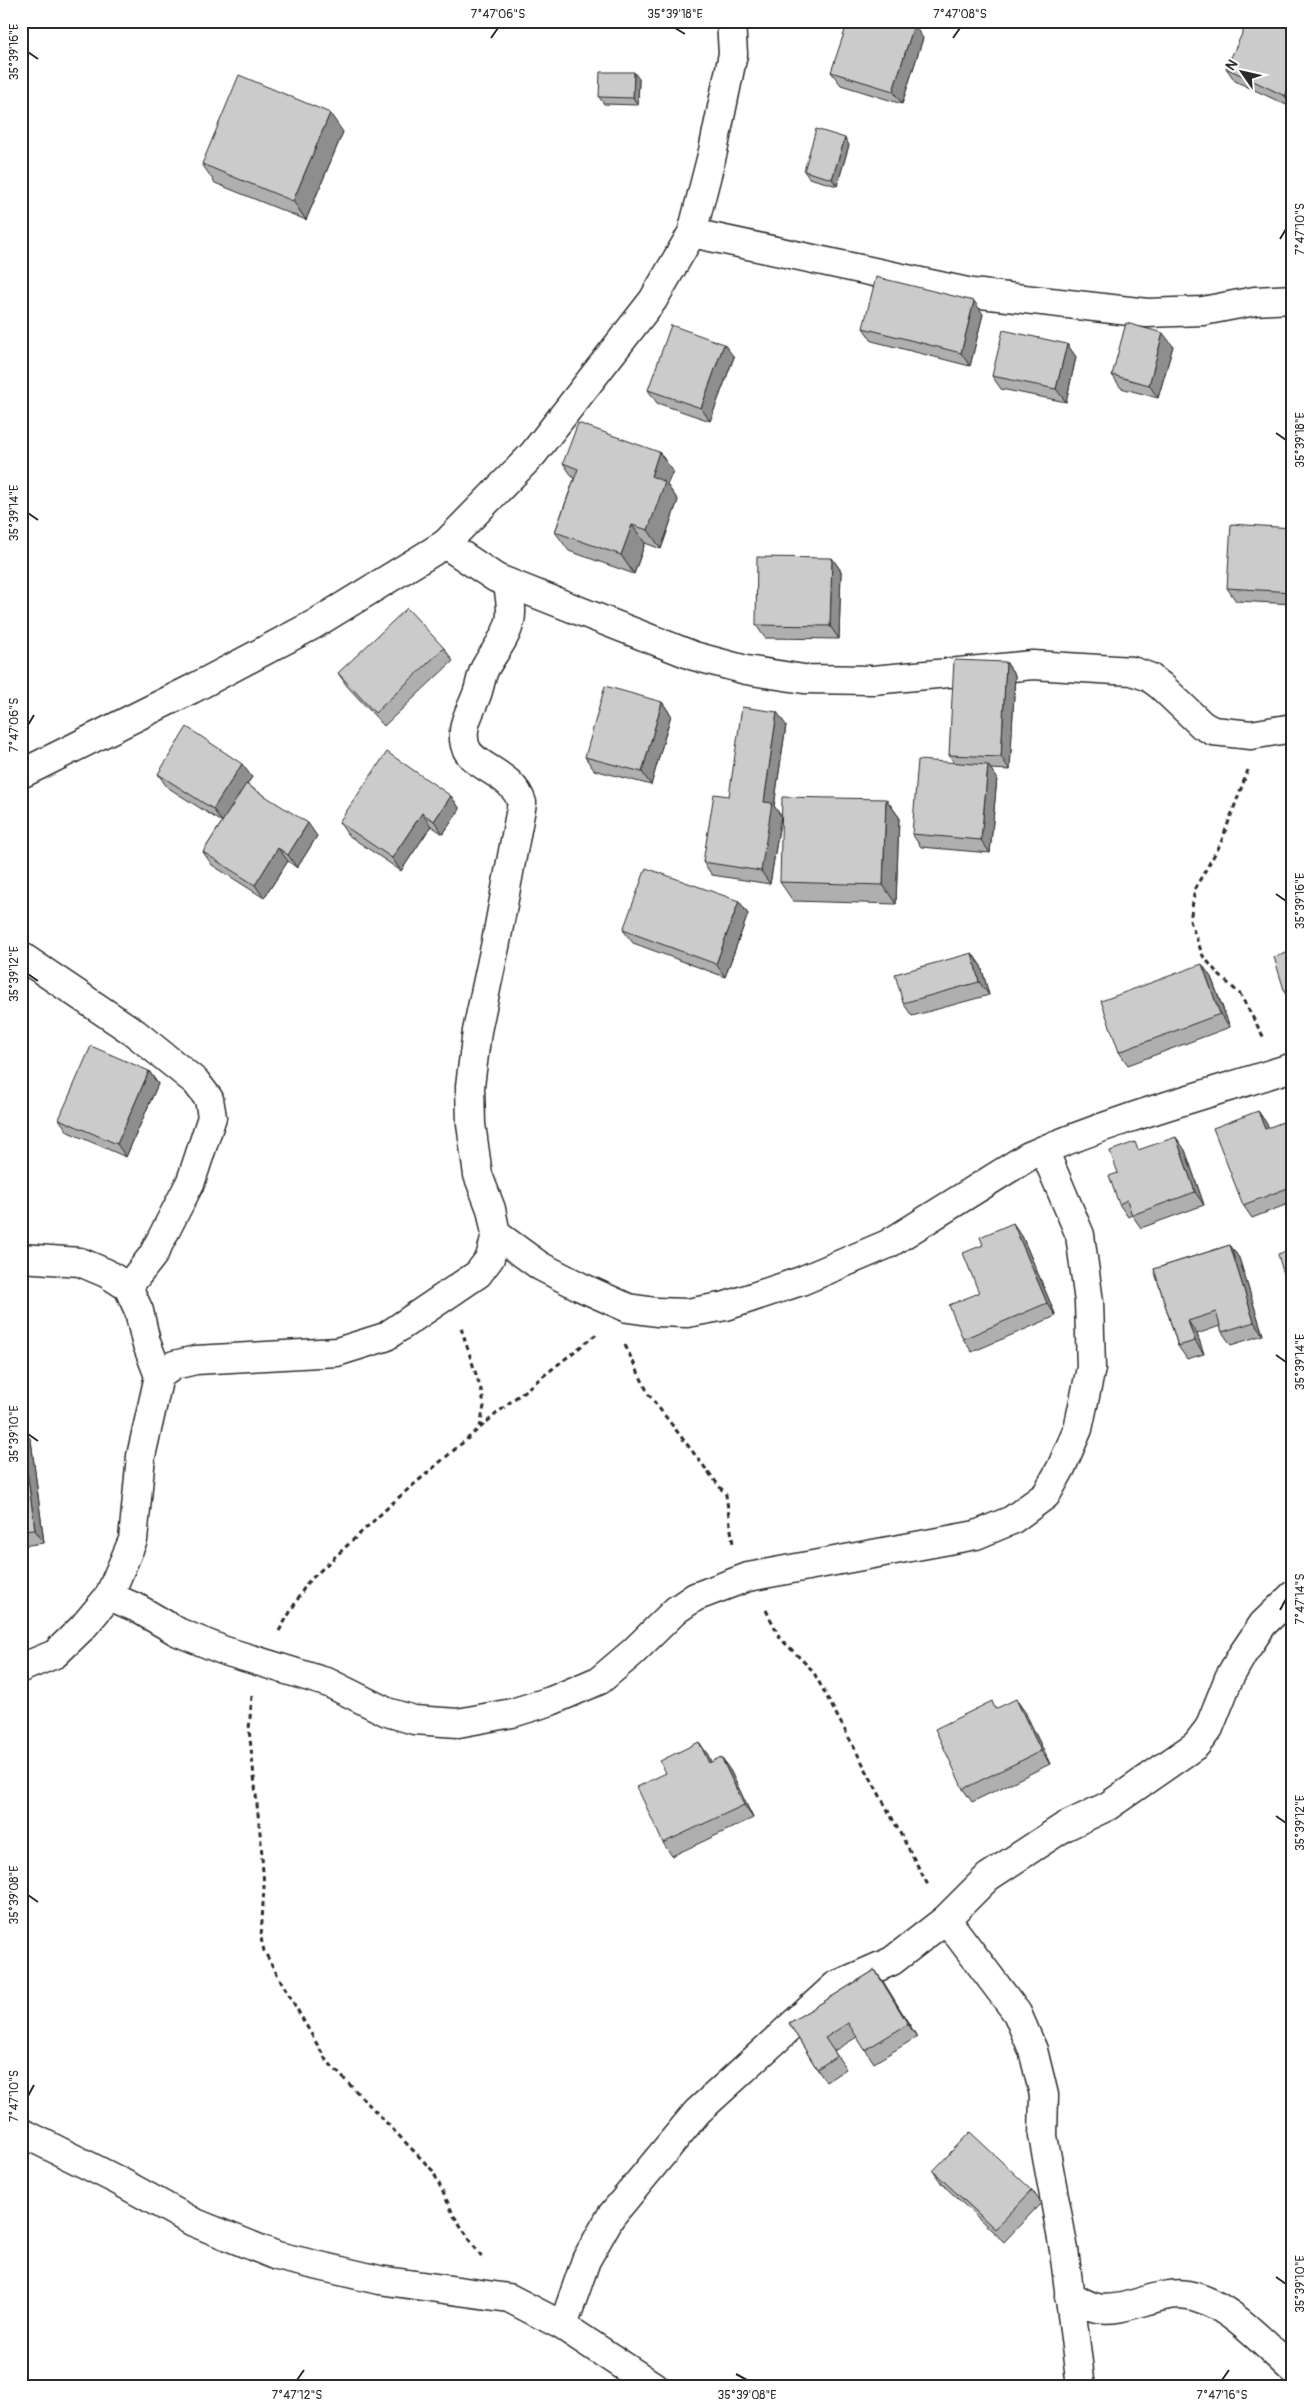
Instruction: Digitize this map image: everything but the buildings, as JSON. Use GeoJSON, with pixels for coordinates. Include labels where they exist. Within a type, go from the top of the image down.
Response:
{"type":"FeatureCollection","features":[{"type":"Feature","properties":{"kind":"street"},"geometry":{"type":"LineString","coordinates":[[21,774],[192,689],[313,625],[445,544],[533,454],[653,300],[692,233],[713,151],[733,54],[731,21]]}},
{"type":"Feature","properties":{"kind":"street"},"geometry":{"type":"LineString","coordinates":[[692,233],[972,293],[1147,313],[1203,311],[1254,301],[1293,299]]}},
{"type":"Feature","properties":{"kind":"street"},"geometry":{"type":"LineString","coordinates":[[445,544],[496,578],[694,656],[746,670],[804,680],[873,680],[1032,665],[1132,671],[1149,677],[1202,725],[1213,730],[1251,735],[1283,729]]}},
{"type":"Feature","properties":{"kind":"street"},"geometry":{"type":"LineString","coordinates":[[159,1376],[174,1365],[196,1360],[338,1352],[385,1337],[478,1274],[490,1258],[496,1234],[491,1209],[478,1175],[471,1124],[470,1086],[477,1031],[505,897],[522,803],[519,792],[508,781],[472,757],[465,746],[464,734],[466,718],[476,697],[484,670],[511,620],[508,583]]}},
{"type":"Feature","properties":{"kind":"street"},"geometry":{"type":"LineString","coordinates":[[21,956],[135,1033],[196,1082],[209,1099],[212,1117],[191,1181],[153,1255],[128,1287]]}},
{"type":"Feature","properties":{"kind":"street"},"geometry":{"type":"LineString","coordinates":[[496,1234],[540,1266],[581,1287],[622,1313],[656,1312],[687,1314],[726,1306],[801,1281],[888,1244],[1030,1156],[1044,1150],[1098,1128],[1287,1068]]}},
{"type":"Feature","properties":{"kind":"street"},"geometry":{"type":"LineString","coordinates":[[109,1596],[138,1608],[178,1632],[225,1651],[329,1683],[387,1712],[414,1720],[458,1723],[512,1713],[551,1701],[600,1680],[633,1652],[676,1610],[695,1597],[748,1577],[976,1534],[1012,1520],[1046,1495],[1078,1430],[1091,1368],[1089,1302],[1080,1235],[1044,1150]]}},
{"type":"Feature","properties":{"kind":"street"},"geometry":{"type":"LineString","coordinates":[[21,1258],[80,1262],[106,1273],[128,1287],[139,1311],[146,1342],[159,1376],[141,1456],[133,1540],[109,1596],[83,1627],[55,1654],[21,1668]]}},
{"type":"Feature","properties":{"kind":"street"},"geometry":{"type":"LineString","coordinates":[[563,2326],[586,2260],[611,2216],[697,2112],[835,1986],[892,1961],[946,1919],[988,1877],[1064,1827],[1108,1806],[1196,1745],[1209,1728],[1229,1678],[1242,1655],[1263,1624],[1293,1595]]}},
{"type":"Feature","properties":{"kind":"street"},"geometry":{"type":"LineString","coordinates":[[946,1919],[1017,2013],[1033,2050],[1044,2094],[1043,2136],[1064,2250],[1070,2296],[1076,2379]]}},
{"type":"Feature","properties":{"kind":"street"},"geometry":{"type":"LineString","coordinates":[[21,2132],[119,2181],[193,2222],[277,2256],[379,2280],[509,2298],[563,2326],[655,2387]]}},
{"type":"Feature","properties":{"kind":"street"},"geometry":{"type":"LineString","coordinates":[[1070,2296],[1095,2308],[1106,2309],[1158,2297],[1187,2295],[1210,2303],[1239,2322],[1293,2370]]}},
{"type":"Feature","properties":{"kind":"path"},"geometry":{"type":"LineString","coordinates":[[1283,729],[1249,767],[1220,845],[1195,888],[1190,921],[1203,956],[1219,975],[1240,994],[1287,1068]]}},
{"type":"Feature","properties":{"kind":"path"},"geometry":{"type":"LineString","coordinates":[[454,1291],[459,1323],[482,1393],[484,1406],[480,1427]]}},
{"type":"Feature","properties":{"kind":"path"},"geometry":{"type":"LineString","coordinates":[[509,2298],[454,2216],[433,2171],[326,2060],[264,1951],[261,1938],[264,1887],[261,1842],[249,1729],[252,1691],[282,1626],[307,1583],[398,1498],[480,1427],[622,1313],[649,1395],[726,1494],[733,1543],[748,1577],[780,1638],[813,1670],[946,1919]]}}]}
